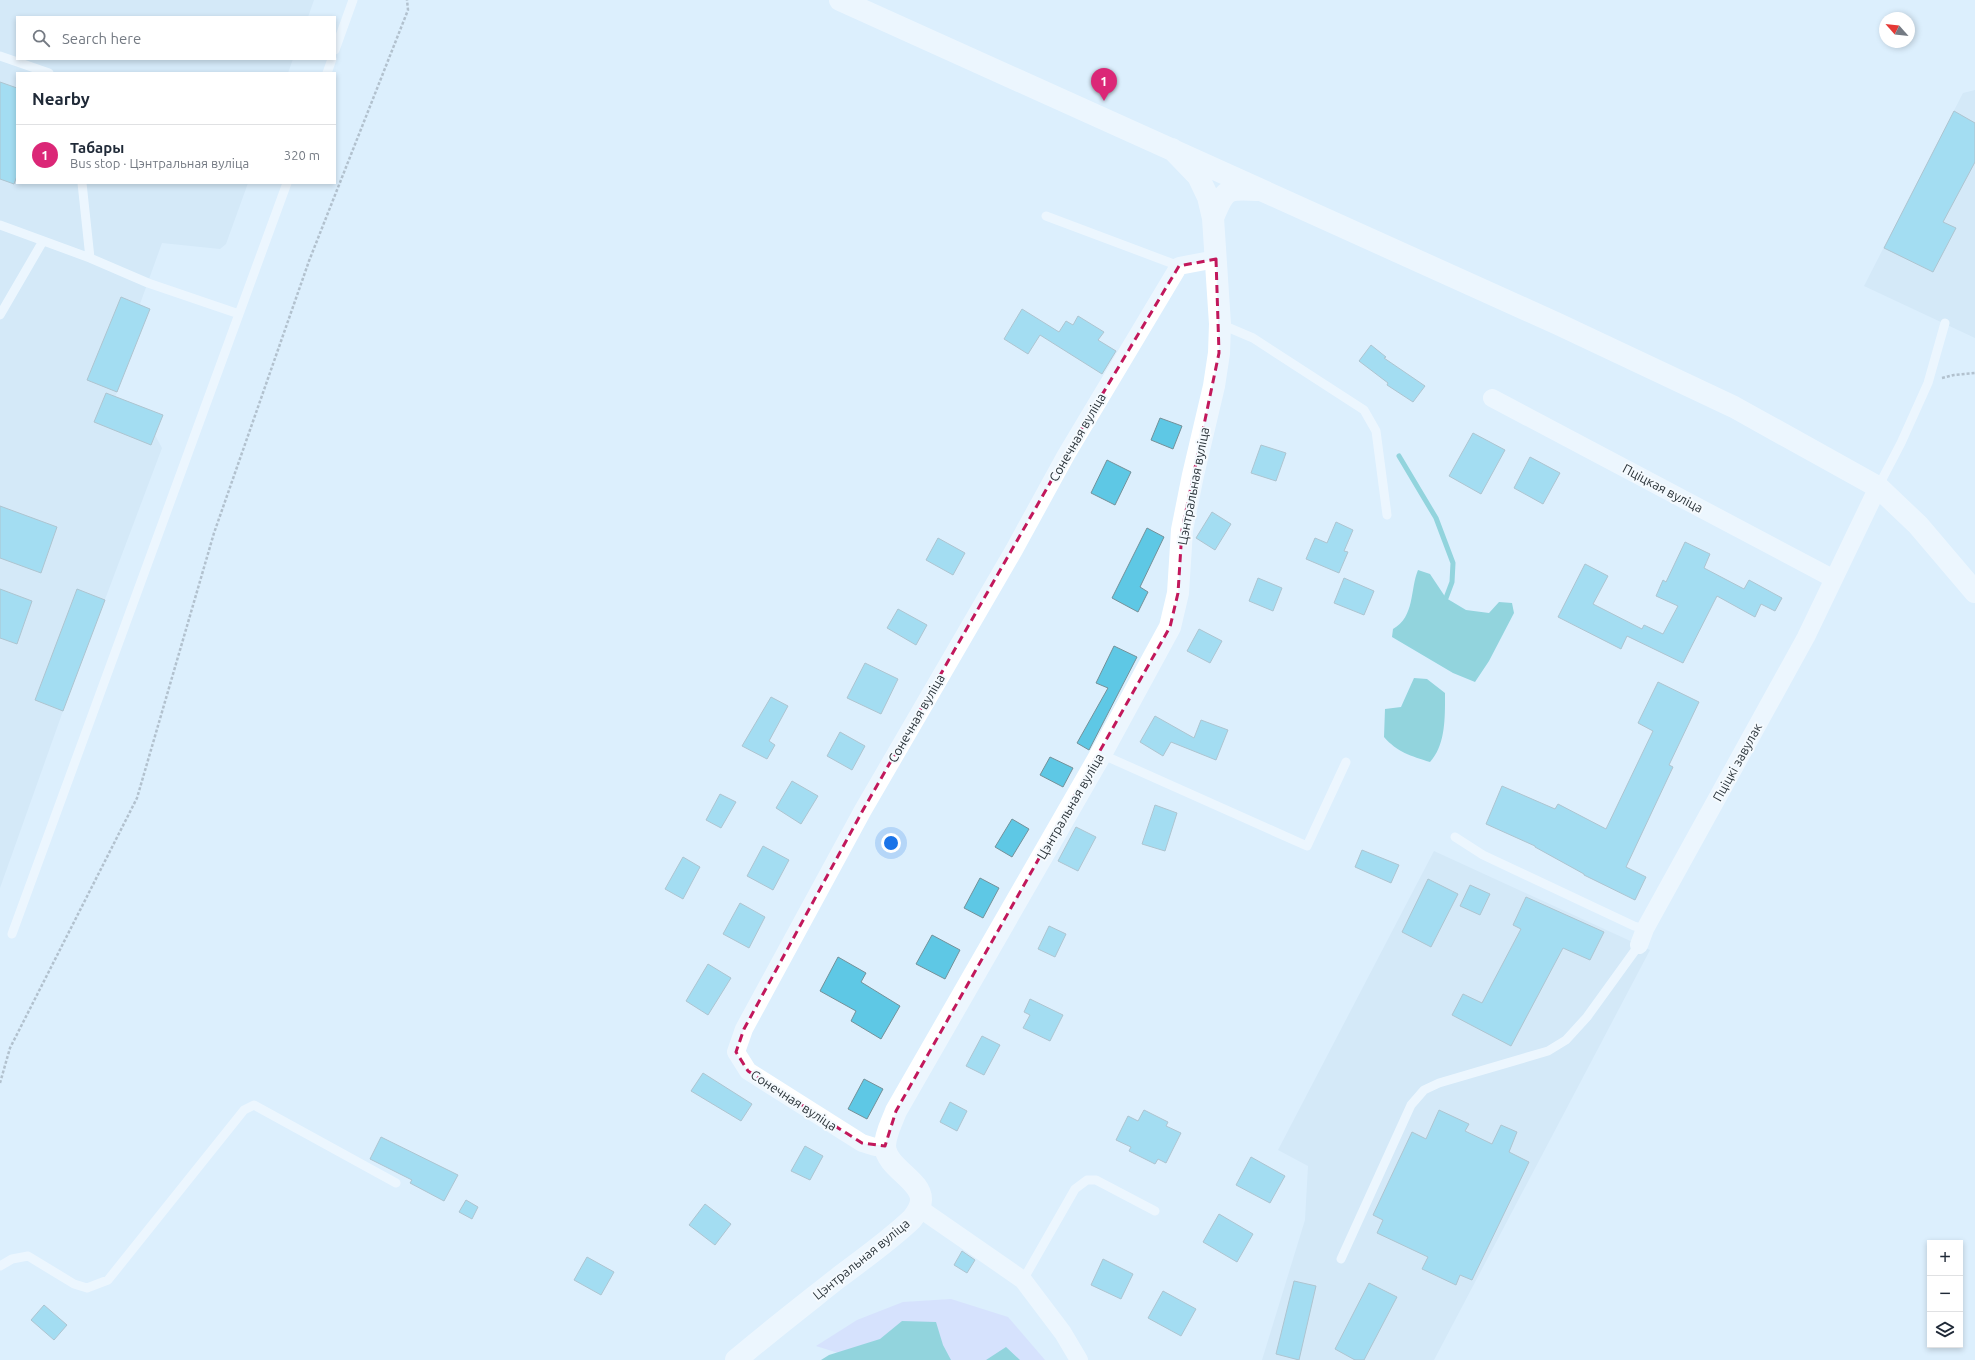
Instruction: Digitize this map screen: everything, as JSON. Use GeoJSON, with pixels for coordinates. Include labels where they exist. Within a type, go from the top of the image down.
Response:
{"type":"FeatureCollection","features":[{"type":"Feature","properties":{"kind":"street"},"geometry":{"type":"LineString","coordinates":[[840,0],[1558,324],[1727,404],[1878,487],[1918,525],[1975,592]]}},
{"type":"Feature","properties":{"kind":"street","name":"Цэнтральная вуліца"},"geometry":{"type":"LineString","coordinates":[[736,1360],[784,1320],[880,1246],[913,1218],[919,1208],[922,1199],[918,1189],[890,1160],[885,1146],[887,1132],[896,1111],[1100,754],[1170,627],[1178,593],[1182,530],[1193,474],[1214,386],[1219,353],[1220,324],[1213,218],[1208,197],[1198,176],[1172,149]]}},
{"type":"Feature","properties":{"kind":"street"},"geometry":{"type":"LineString","coordinates":[[1213,218],[1220,200],[1226,193],[1234,189],[1262,190]]}},
{"type":"Feature","properties":{"kind":"street"},"geometry":{"type":"LineString","coordinates":[[1179,266],[1216,258]]}},
{"type":"Feature","properties":{"kind":"street","name":"Сонечная вуліца"},"geometry":{"type":"LineString","coordinates":[[885,1146],[874,1147],[862,1143],[748,1071],[736,1052],[744,1029],[867,804],[1014,550],[1066,455],[1179,266]]}},
{"type":"Feature","properties":{"kind":"street","name":"Пціцкая вуліца"},"geometry":{"type":"LineString","coordinates":[[1492,398],[1834,579]]}},
{"type":"Feature","properties":{"kind":"street","name":"Пціцкі завулак"},"geometry":{"type":"LineString","coordinates":[[1642,937],[1806,637],[1878,487]]}},
{"type":"Feature","properties":{"kind":"street"},"geometry":{"type":"LineString","coordinates":[[919,1208],[1023,1280],[1063,1333],[1079,1360]]}},
{"type":"Feature","properties":{"kind":"lane"},"geometry":{"type":"LineString","coordinates":[[336,47],[353,0]]}},
{"type":"Feature","properties":{"kind":"lane"},"geometry":{"type":"LineString","coordinates":[[0,56],[46,72]]}},
{"type":"Feature","properties":{"kind":"lane"},"geometry":{"type":"LineString","coordinates":[[327,72],[332,60]]}},
{"type":"Feature","properties":{"kind":"lane"},"geometry":{"type":"LineString","coordinates":[[82,184],[90,258]]}},
{"type":"Feature","properties":{"kind":"lane"},"geometry":{"type":"LineString","coordinates":[[12,934],[287,184]]}},
{"type":"Feature","properties":{"kind":"lane"},"geometry":{"type":"LineString","coordinates":[[1046,216],[1179,266]]}},
{"type":"Feature","properties":{"kind":"lane"},"geometry":{"type":"LineString","coordinates":[[0,225],[90,258],[148,283],[239,314]]}},
{"type":"Feature","properties":{"kind":"lane"},"geometry":{"type":"LineString","coordinates":[[0,315],[43,241]]}},
{"type":"Feature","properties":{"kind":"lane"},"geometry":{"type":"LineString","coordinates":[[1878,487],[1901,443],[1928,383],[1945,323]]}},
{"type":"Feature","properties":{"kind":"lane"},"geometry":{"type":"LineString","coordinates":[[1220,324],[1253,338],[1364,410],[1376,431],[1387,515]]}},
{"type":"Feature","properties":{"kind":"lane"},"geometry":{"type":"LineString","coordinates":[[1100,754],[1307,846],[1346,762]]}},
{"type":"Feature","properties":{"kind":"lane"},"geometry":{"type":"LineString","coordinates":[[1341,1259],[1411,1105],[1424,1090],[1439,1083],[1548,1051],[1566,1040],[1587,1018],[1642,937],[1634,926],[1483,855],[1455,837]]}},
{"type":"Feature","properties":{"kind":"lane"},"geometry":{"type":"LineString","coordinates":[[0,1266],[12,1259],[28,1256],[74,1284],[87,1288],[108,1280],[244,1110],[254,1105],[396,1183]]}},
{"type":"Feature","properties":{"kind":"lane"},"geometry":{"type":"LineString","coordinates":[[1023,1280],[1075,1189],[1087,1180],[1096,1180],[1155,1211]]}},
{"type":"Feature","properties":{"kind":"path"},"geometry":{"type":"LineString","coordinates":[[0,1084],[10,1048],[137,798],[214,533],[309,261],[408,10],[407,0]]}},
{"type":"Feature","properties":{"kind":"path"},"geometry":{"type":"LineString","coordinates":[[1928,383],[1954,375],[1975,373]]}},
{"type":"Feature","properties":{"kind":"highlighted area"},"geometry":{"type":"Polygon","coordinates":[[[1216,259],[1219,353],[1182,530],[1178,593],[1170,627],[896,1111],[885,1146],[862,1143],[748,1071],[736,1052],[744,1029],[863,810],[1066,455],[1179,266],[1216,259]]]}},
{"type":"Feature","properties":{"kind":"shaded area"},"geometry":{"type":"Polygon","coordinates":[[[0,0],[314,0],[308,16],[16,16],[16,60],[293,60],[288,72],[16,72],[16,184],[248,184],[226,244],[220,249],[162,243],[140,304],[150,309],[115,397],[163,415],[155,435],[162,448],[63,711],[0,888],[0,0]]]}},
{"type":"Feature","properties":{"kind":"shaded area"},"geometry":{"type":"Polygon","coordinates":[[[1975,90],[1975,338],[1864,286],[1963,93],[1975,90]]]}},
{"type":"Feature","properties":{"kind":"shaded area"},"geometry":{"type":"Polygon","coordinates":[[[1418,570],[1430,574],[1446,598],[1466,610],[1489,613],[1499,602],[1512,603],[1514,613],[1489,661],[1475,682],[1453,673],[1392,637],[1393,629],[1400,624],[1408,610],[1418,570]]]}},
{"type":"Feature","properties":{"kind":"shaded area"},"geometry":{"type":"Polygon","coordinates":[[[1414,678],[1427,679],[1445,693],[1444,730],[1439,747],[1430,762],[1399,750],[1384,737],[1385,709],[1401,707],[1414,678]]]}},
{"type":"Feature","properties":{"kind":"shaded area"},"geometry":{"type":"Polygon","coordinates":[[[1434,851],[1650,950],[1434,1360],[1262,1360],[1305,1220],[1308,1166],[1278,1150],[1434,851]]]}},
{"type":"Feature","properties":{"kind":"shaded area"},"geometry":{"type":"Polygon","coordinates":[[[951,1299],[1008,1317],[1045,1360],[932,1360],[851,1357],[816,1346],[857,1320],[903,1302],[951,1299]]]}},
{"type":"Feature","properties":{"kind":"shaded area"},"geometry":{"type":"Polygon","coordinates":[[[902,1321],[936,1322],[943,1345],[951,1360],[821,1360],[829,1355],[880,1339],[902,1321]]]}},
{"type":"Feature","properties":{"kind":"shaded area"},"geometry":{"type":"Polygon","coordinates":[[[1006,1347],[1020,1360],[986,1360],[1006,1347]]]}},
{"type":"Feature","properties":{"kind":"building"},"geometry":{"type":"Polygon","coordinates":[[[0,82],[16,88],[16,179],[14,184],[0,179],[0,82]]]}},
{"type":"Feature","properties":{"kind":"building"},"geometry":{"type":"Polygon","coordinates":[[[1954,111],[1975,123],[1975,162],[1943,222],[1956,228],[1933,272],[1884,248],[1954,111]]]}},
{"type":"Feature","properties":{"kind":"building"},"geometry":{"type":"Polygon","coordinates":[[[121,297],[150,309],[117,392],[87,380],[121,297]]]}},
{"type":"Feature","properties":{"kind":"building"},"geometry":{"type":"Polygon","coordinates":[[[1022,309],[1059,332],[1066,321],[1073,325],[1078,316],[1104,332],[1098,340],[1116,351],[1102,374],[1040,335],[1028,354],[1004,339],[1022,309]]]}},
{"type":"Feature","properties":{"kind":"building"},"geometry":{"type":"Polygon","coordinates":[[[1371,345],[1386,357],[1384,358],[1425,386],[1413,402],[1387,385],[1388,383],[1359,361],[1371,345]]]}},
{"type":"Feature","properties":{"kind":"building"},"geometry":{"type":"Polygon","coordinates":[[[106,393],[163,415],[151,445],[94,422],[106,393]]]}},
{"type":"Feature","properties":{"kind":"building"},"geometry":{"type":"Polygon","coordinates":[[[1160,418],[1182,426],[1173,449],[1151,440],[1160,418]]]}},
{"type":"Feature","properties":{"kind":"building"},"geometry":{"type":"Polygon","coordinates":[[[1473,433],[1505,450],[1481,494],[1449,476],[1473,433]]]}},
{"type":"Feature","properties":{"kind":"building"},"geometry":{"type":"Polygon","coordinates":[[[1261,445],[1286,453],[1276,481],[1251,473],[1261,445]]]}},
{"type":"Feature","properties":{"kind":"building"},"geometry":{"type":"Polygon","coordinates":[[[1530,457],[1560,473],[1543,504],[1514,488],[1530,457]]]}},
{"type":"Feature","properties":{"kind":"building"},"geometry":{"type":"Polygon","coordinates":[[[1107,460],[1131,472],[1115,505],[1091,493],[1107,460]]]}},
{"type":"Feature","properties":{"kind":"building"},"geometry":{"type":"Polygon","coordinates":[[[0,506],[57,527],[41,573],[0,558],[0,506]]]}},
{"type":"Feature","properties":{"kind":"building"},"geometry":{"type":"Polygon","coordinates":[[[1212,512],[1231,524],[1215,550],[1196,538],[1212,512]]]}},
{"type":"Feature","properties":{"kind":"building"},"geometry":{"type":"Polygon","coordinates":[[[1336,522],[1353,530],[1344,551],[1348,552],[1339,573],[1306,559],[1315,538],[1327,543],[1336,522]]]}},
{"type":"Feature","properties":{"kind":"building"},"geometry":{"type":"Polygon","coordinates":[[[1147,528],[1164,537],[1140,587],[1148,592],[1138,612],[1112,598],[1147,528]]]}},
{"type":"Feature","properties":{"kind":"building"},"geometry":{"type":"Polygon","coordinates":[[[938,538],[965,553],[953,575],[926,560],[938,538]]]}},
{"type":"Feature","properties":{"kind":"building"},"geometry":{"type":"Polygon","coordinates":[[[1685,542],[1710,554],[1704,568],[1744,589],[1749,580],[1782,598],[1775,611],[1761,604],[1755,617],[1717,596],[1683,663],[1627,636],[1621,649],[1558,617],[1585,564],[1608,576],[1593,604],[1642,629],[1644,625],[1663,634],[1678,606],[1656,596],[1663,580],[1666,582],[1685,542]]]}},
{"type":"Feature","properties":{"kind":"building"},"geometry":{"type":"Polygon","coordinates":[[[1258,578],[1282,588],[1273,611],[1249,601],[1258,578]]]}},
{"type":"Feature","properties":{"kind":"building"},"geometry":{"type":"Polygon","coordinates":[[[1344,578],[1374,591],[1364,615],[1334,603],[1344,578]]]}},
{"type":"Feature","properties":{"kind":"building"},"geometry":{"type":"Polygon","coordinates":[[[0,589],[32,601],[17,644],[0,638],[0,589]]]}},
{"type":"Feature","properties":{"kind":"building"},"geometry":{"type":"Polygon","coordinates":[[[77,589],[105,600],[63,711],[35,700],[77,589]]]}},
{"type":"Feature","properties":{"kind":"building"},"geometry":{"type":"Polygon","coordinates":[[[898,609],[927,625],[916,645],[887,628],[898,609]]]}},
{"type":"Feature","properties":{"kind":"building"},"geometry":{"type":"Polygon","coordinates":[[[1199,629],[1222,641],[1210,663],[1187,651],[1199,629]]]}},
{"type":"Feature","properties":{"kind":"building"},"geometry":{"type":"Polygon","coordinates":[[[1114,646],[1137,657],[1089,750],[1077,743],[1108,688],[1096,683],[1114,646]]]}},
{"type":"Feature","properties":{"kind":"building"},"geometry":{"type":"Polygon","coordinates":[[[865,663],[898,679],[881,714],[847,698],[865,663]]]}},
{"type":"Feature","properties":{"kind":"building"},"geometry":{"type":"Polygon","coordinates":[[[1658,682],[1699,702],[1669,765],[1673,767],[1626,867],[1646,877],[1635,900],[1584,875],[1535,846],[1486,824],[1502,786],[1555,809],[1558,804],[1606,829],[1653,731],[1638,723],[1658,682]]]}},
{"type":"Feature","properties":{"kind":"building"},"geometry":{"type":"Polygon","coordinates":[[[771,697],[788,706],[769,741],[775,745],[767,759],[742,746],[771,697]]]}},
{"type":"Feature","properties":{"kind":"building"},"geometry":{"type":"Polygon","coordinates":[[[1155,716],[1194,738],[1201,720],[1228,730],[1216,760],[1171,742],[1163,756],[1140,742],[1155,716]]]}},
{"type":"Feature","properties":{"kind":"building"},"geometry":{"type":"Polygon","coordinates":[[[840,732],[865,746],[852,770],[827,756],[840,732]]]}},
{"type":"Feature","properties":{"kind":"building"},"geometry":{"type":"Polygon","coordinates":[[[1050,757],[1073,768],[1063,787],[1040,775],[1050,757]]]}},
{"type":"Feature","properties":{"kind":"building"},"geometry":{"type":"Polygon","coordinates":[[[792,781],[818,796],[801,824],[776,808],[792,781]]]}},
{"type":"Feature","properties":{"kind":"building"},"geometry":{"type":"Polygon","coordinates":[[[720,794],[736,802],[721,828],[706,820],[720,794]]]}},
{"type":"Feature","properties":{"kind":"building"},"geometry":{"type":"Polygon","coordinates":[[[1155,805],[1177,813],[1165,851],[1142,844],[1155,805]]]}},
{"type":"Feature","properties":{"kind":"building"},"geometry":{"type":"Polygon","coordinates":[[[1012,819],[1029,829],[1012,857],[995,847],[1012,819]]]}},
{"type":"Feature","properties":{"kind":"building"},"geometry":{"type":"Polygon","coordinates":[[[1076,827],[1096,837],[1078,871],[1058,861],[1076,827]]]}},
{"type":"Feature","properties":{"kind":"building"},"geometry":{"type":"Polygon","coordinates":[[[763,846],[789,860],[773,890],[747,876],[763,846]]]}},
{"type":"Feature","properties":{"kind":"building"},"geometry":{"type":"Polygon","coordinates":[[[1362,850],[1399,865],[1391,883],[1355,867],[1362,850]]]}},
{"type":"Feature","properties":{"kind":"building"},"geometry":{"type":"Polygon","coordinates":[[[683,857],[700,867],[683,899],[665,889],[683,857]]]}},
{"type":"Feature","properties":{"kind":"building"},"geometry":{"type":"Polygon","coordinates":[[[980,878],[999,888],[983,918],[964,908],[980,878]]]}},
{"type":"Feature","properties":{"kind":"building"},"geometry":{"type":"Polygon","coordinates":[[[1428,879],[1458,894],[1431,947],[1402,932],[1428,879]]]}},
{"type":"Feature","properties":{"kind":"building"},"geometry":{"type":"Polygon","coordinates":[[[1470,885],[1490,894],[1480,915],[1460,906],[1470,885]]]}},
{"type":"Feature","properties":{"kind":"building"},"geometry":{"type":"Polygon","coordinates":[[[1526,897],[1604,932],[1590,960],[1563,948],[1511,1046],[1452,1015],[1463,994],[1482,1003],[1521,929],[1513,925],[1526,897]]]}},
{"type":"Feature","properties":{"kind":"building"},"geometry":{"type":"Polygon","coordinates":[[[740,903],[765,917],[749,948],[723,934],[740,903]]]}},
{"type":"Feature","properties":{"kind":"building"},"geometry":{"type":"Polygon","coordinates":[[[1049,926],[1066,934],[1055,957],[1038,949],[1049,926]]]}},
{"type":"Feature","properties":{"kind":"building"},"geometry":{"type":"Polygon","coordinates":[[[932,935],[960,950],[945,979],[916,964],[932,935]]]}},
{"type":"Feature","properties":{"kind":"building"},"geometry":{"type":"Polygon","coordinates":[[[838,957],[866,973],[861,982],[900,1006],[881,1039],[851,1021],[856,1011],[820,991],[838,957]]]}},
{"type":"Feature","properties":{"kind":"building"},"geometry":{"type":"Polygon","coordinates":[[[708,964],[731,978],[708,1015],[686,1001],[708,964]]]}},
{"type":"Feature","properties":{"kind":"building"},"geometry":{"type":"Polygon","coordinates":[[[1030,999],[1063,1015],[1050,1041],[1023,1028],[1030,1015],[1024,1012],[1030,999]]]}},
{"type":"Feature","properties":{"kind":"building"},"geometry":{"type":"Polygon","coordinates":[[[982,1036],[1000,1045],[984,1075],[966,1066],[982,1036]]]}},
{"type":"Feature","properties":{"kind":"building"},"geometry":{"type":"Polygon","coordinates":[[[703,1073],[752,1104],[741,1121],[691,1091],[703,1073]]]}},
{"type":"Feature","properties":{"kind":"building"},"geometry":{"type":"Polygon","coordinates":[[[864,1079],[883,1089],[867,1119],[848,1109],[864,1079]]]}},
{"type":"Feature","properties":{"kind":"building"},"geometry":{"type":"Polygon","coordinates":[[[950,1102],[967,1111],[957,1131],[940,1122],[950,1102]]]}},
{"type":"Feature","properties":{"kind":"building"},"geometry":{"type":"Polygon","coordinates":[[[1144,1110],[1168,1122],[1166,1126],[1181,1133],[1166,1163],[1158,1159],[1155,1164],[1129,1151],[1131,1147],[1116,1140],[1128,1116],[1138,1121],[1144,1110]]]}},
{"type":"Feature","properties":{"kind":"building"},"geometry":{"type":"Polygon","coordinates":[[[1439,1110],[1469,1124],[1465,1131],[1492,1144],[1501,1125],[1517,1132],[1509,1152],[1529,1162],[1472,1280],[1460,1275],[1456,1285],[1422,1269],[1428,1257],[1377,1233],[1383,1220],[1373,1215],[1412,1132],[1426,1139],[1439,1110]]]}},
{"type":"Feature","properties":{"kind":"building"},"geometry":{"type":"Polygon","coordinates":[[[381,1137],[458,1175],[444,1201],[410,1183],[412,1180],[370,1159],[381,1137]]]}},
{"type":"Feature","properties":{"kind":"building"},"geometry":{"type":"Polygon","coordinates":[[[805,1146],[823,1156],[810,1180],[791,1171],[805,1146]]]}},
{"type":"Feature","properties":{"kind":"building"},"geometry":{"type":"Polygon","coordinates":[[[1251,1157],[1285,1176],[1270,1203],[1236,1185],[1251,1157]]]}},
{"type":"Feature","properties":{"kind":"building"},"geometry":{"type":"Polygon","coordinates":[[[466,1200],[478,1207],[472,1219],[459,1212],[466,1200]]]}},
{"type":"Feature","properties":{"kind":"building"},"geometry":{"type":"Polygon","coordinates":[[[705,1204],[731,1224],[715,1245],[689,1225],[705,1204]]]}},
{"type":"Feature","properties":{"kind":"building"},"geometry":{"type":"Polygon","coordinates":[[[1219,1214],[1253,1234],[1237,1262],[1203,1242],[1219,1214]]]}},
{"type":"Feature","properties":{"kind":"building"},"geometry":{"type":"Polygon","coordinates":[[[962,1251],[975,1260],[967,1273],[954,1265],[962,1251]]]}},
{"type":"Feature","properties":{"kind":"building"},"geometry":{"type":"Polygon","coordinates":[[[587,1257],[614,1272],[601,1295],[574,1280],[587,1257]]]}},
{"type":"Feature","properties":{"kind":"building"},"geometry":{"type":"Polygon","coordinates":[[[1103,1259],[1133,1274],[1121,1299],[1091,1285],[1103,1259]]]}},
{"type":"Feature","properties":{"kind":"building"},"geometry":{"type":"Polygon","coordinates":[[[1294,1281],[1316,1286],[1299,1360],[1276,1354],[1294,1281]]]}},
{"type":"Feature","properties":{"kind":"building"},"geometry":{"type":"Polygon","coordinates":[[[1369,1283],[1397,1297],[1364,1360],[1355,1360],[1335,1349],[1369,1283]]]}},
{"type":"Feature","properties":{"kind":"building"},"geometry":{"type":"Polygon","coordinates":[[[1163,1291],[1196,1309],[1181,1336],[1148,1318],[1163,1291]]]}},
{"type":"Feature","properties":{"kind":"building"},"geometry":{"type":"Polygon","coordinates":[[[44,1305],[67,1325],[54,1340],[31,1320],[44,1305]]]}},
{"type":"Feature","properties":{"kind":"waterway"},"geometry":{"type":"LineString","coordinates":[[1399,456],[1436,518],[1453,563],[1452,582],[1446,598]]}},
{"type":"Feature","properties":{"kind":"place","name":"Табары"},"geometry":{"type":"Point","coordinates":[1104,101]}}]}
